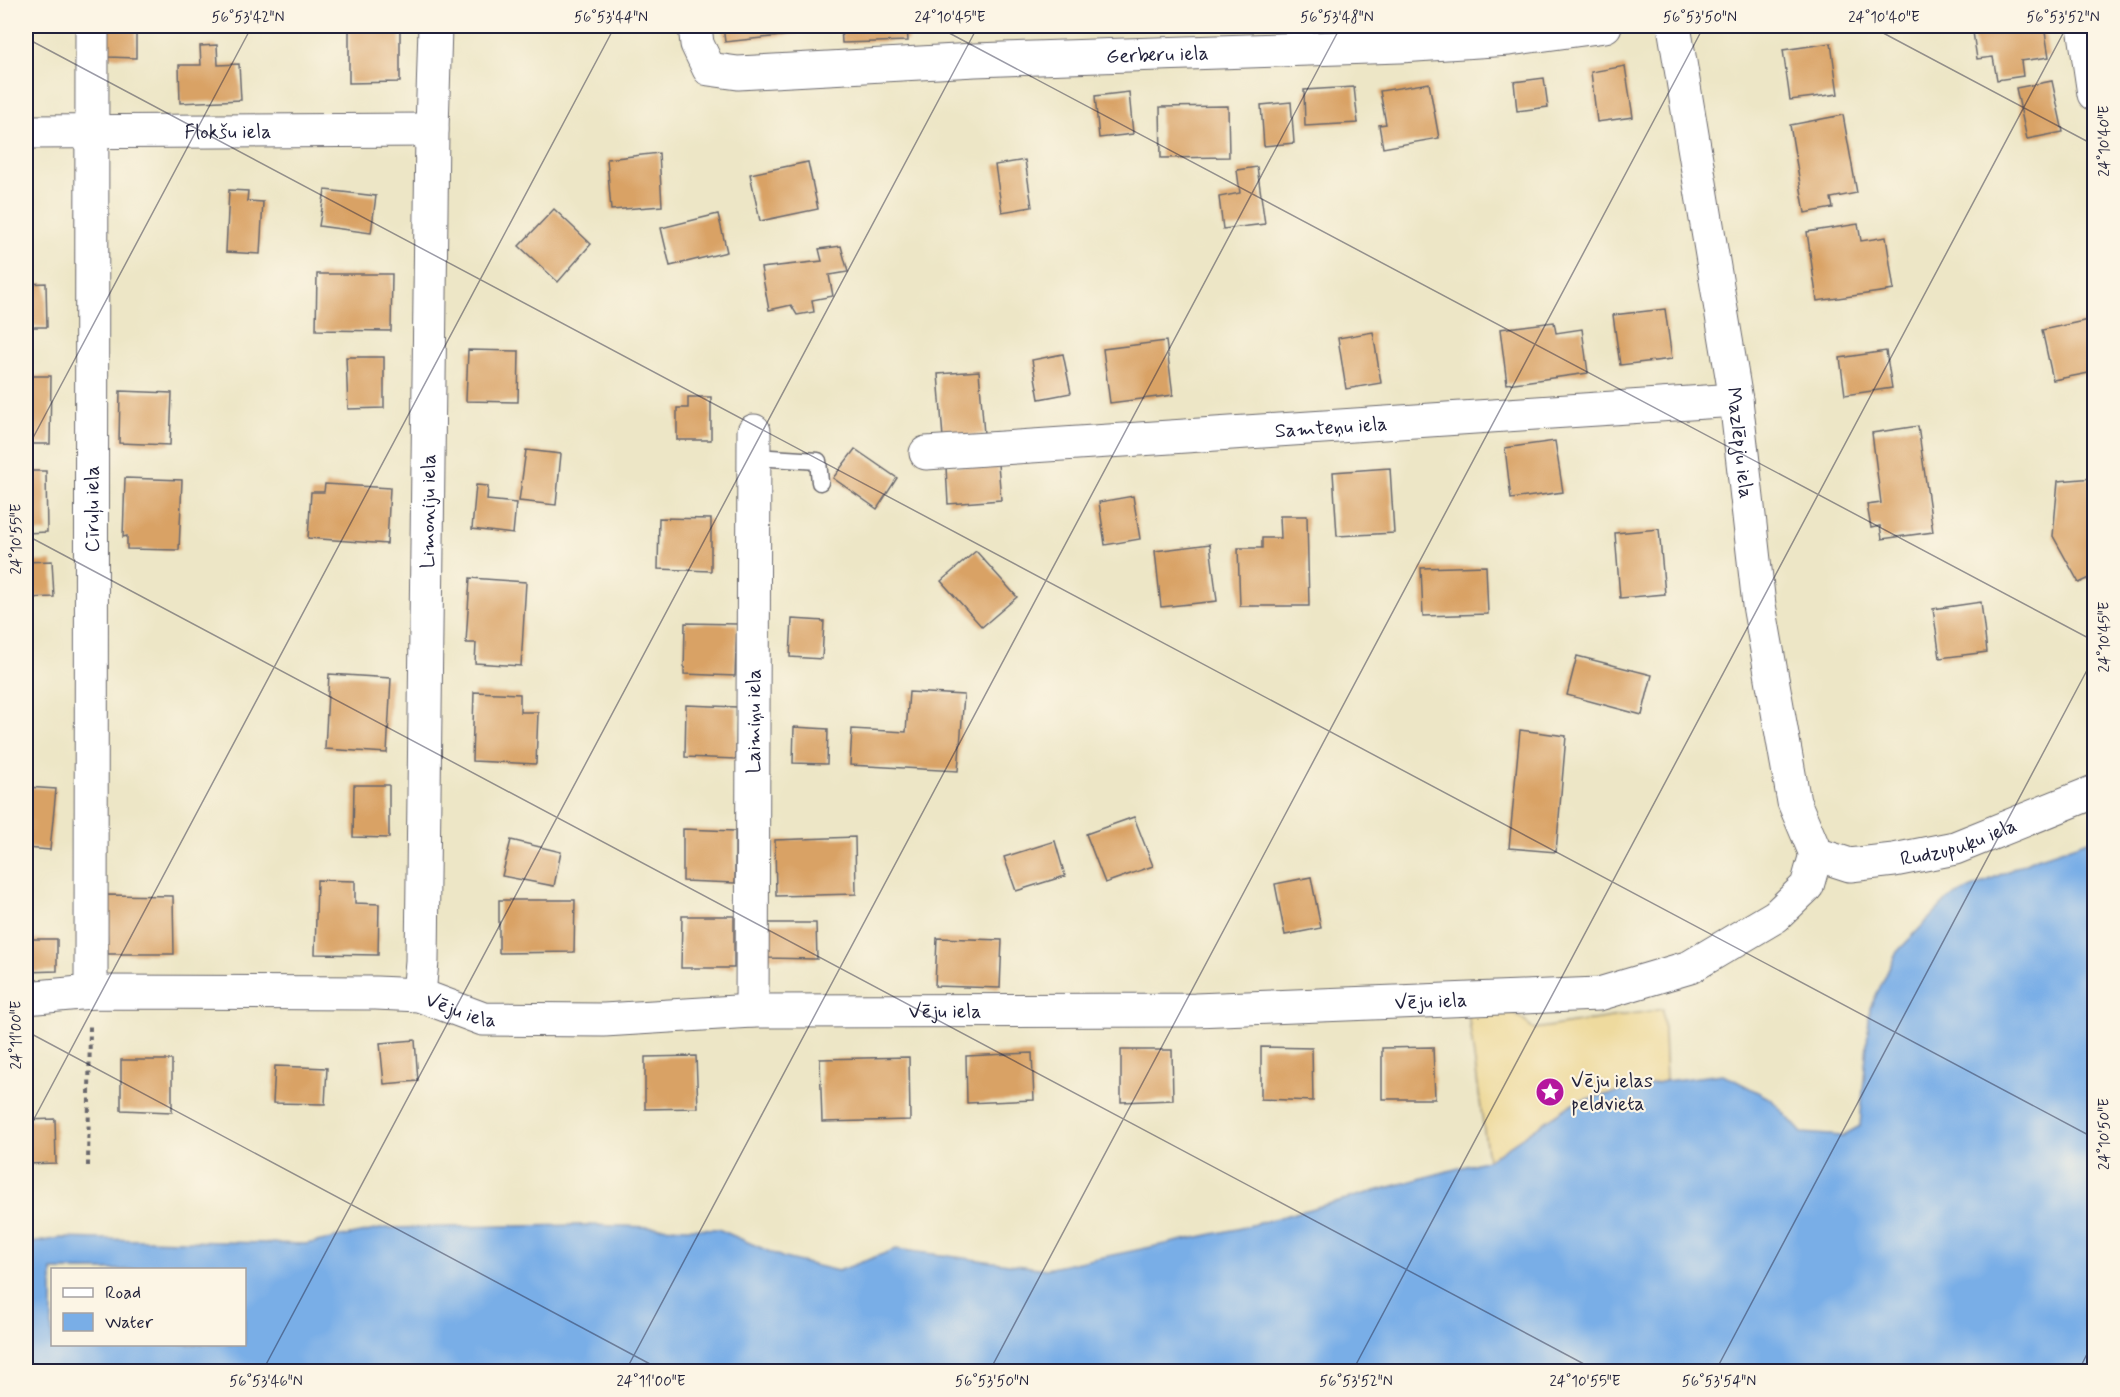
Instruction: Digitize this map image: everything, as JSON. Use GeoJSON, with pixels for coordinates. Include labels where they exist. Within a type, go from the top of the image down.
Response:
{"type":"FeatureCollection","features":[{"type":"Feature","properties":{"kind":"street","name":"Cīruļu iela"},"geometry":{"type":"LineString","coordinates":[[91,992],[92,26]]}},
{"type":"Feature","properties":{"kind":"street","name":"Limoniju iela"},"geometry":{"type":"LineString","coordinates":[[419,995],[422,961],[435,26]]}},
{"type":"Feature","properties":{"kind":"street","name":"Gerberu iela"},"geometry":{"type":"LineString","coordinates":[[694,26],[697,44],[709,69],[738,73],[975,60],[1400,46],[1509,39],[1605,26]]}},
{"type":"Feature","properties":{"kind":"street","name":"Mazlēpju iela"},"geometry":{"type":"LineString","coordinates":[[1674,26],[1736,400],[1761,617],[1794,802],[1816,854]]}},
{"type":"Feature","properties":{"kind":"street"},"geometry":{"type":"LineString","coordinates":[[2084,26],[2094,94]]}},
{"type":"Feature","properties":{"kind":"street","name":"Flokšu iela"},"geometry":{"type":"LineString","coordinates":[[26,132],[432,130]]}},
{"type":"Feature","properties":{"kind":"street","name":"Samteņu iela"},"geometry":{"type":"LineString","coordinates":[[926,453],[1736,400]]}},
{"type":"Feature","properties":{"kind":"street","name":"Laimiņu iela"},"geometry":{"type":"LineString","coordinates":[[752,1011],[755,444]]}},
{"type":"Feature","properties":{"kind":"street","name":"Rudzupuķu iela"},"geometry":{"type":"LineString","coordinates":[[1816,854],[1851,865],[1894,860],[1955,848],[2094,792]]}},
{"type":"Feature","properties":{"kind":"street","name":"Vēju iela"},"geometry":{"type":"LineString","coordinates":[[26,998],[91,992],[419,995],[483,1019],[604,1020],[752,1011],[1195,1010],[1599,994],[1690,967],[1776,916],[1807,886],[1816,854]]}},
{"type":"Feature","properties":{"kind":"lane"},"geometry":{"type":"LineString","coordinates":[[755,444],[818,461],[820,482]]}},
{"type":"Feature","properties":{"kind":"path"},"geometry":{"type":"LineString","coordinates":[[88,1166],[91,992]]}},
{"type":"Feature","properties":{"kind":"sand","name":"Vēju ielas peldvieta"},"geometry":{"type":"Polygon","coordinates":[[[1663,1009],[1666,1081],[1575,1102],[1488,1160],[1468,1013],[1514,1013],[1534,1029],[1663,1009]]]}},
{"type":"Feature","properties":{"kind":"water"},"geometry":{"type":"Polygon","coordinates":[[[2094,839],[2094,1371],[26,1371],[26,1244],[60,1238],[306,1244],[385,1228],[585,1225],[718,1229],[784,1258],[838,1271],[896,1249],[1046,1269],[1237,1229],[1488,1160],[1575,1102],[1666,1081],[1723,1074],[1771,1099],[1802,1133],[1842,1136],[1860,1126],[1870,1008],[1897,952],[1948,899],[2034,859],[2094,839]]]}},
{"type":"Feature","properties":{"kind":"building"},"geometry":{"type":"Polygon","coordinates":[[[723,26],[797,26],[798,34],[725,42],[723,26]]]}},
{"type":"Feature","properties":{"kind":"building"},"geometry":{"type":"Polygon","coordinates":[[[841,26],[907,26],[908,41],[842,43],[841,26]]]}},
{"type":"Feature","properties":{"kind":"building"},"geometry":{"type":"Polygon","coordinates":[[[2016,26],[2044,26],[2049,57],[2021,61],[2023,76],[1997,80],[1993,57],[1977,59],[1973,32],[2016,26]]]}},
{"type":"Feature","properties":{"kind":"building"},"geometry":{"type":"Polygon","coordinates":[[[108,27],[136,27],[136,58],[108,57],[108,27]]]}},
{"type":"Feature","properties":{"kind":"building"},"geometry":{"type":"Polygon","coordinates":[[[349,30],[400,30],[400,82],[349,83],[349,30]]]}},
{"type":"Feature","properties":{"kind":"building"},"geometry":{"type":"Polygon","coordinates":[[[1831,43],[1838,94],[1790,100],[1783,50],[1831,43]]]}},
{"type":"Feature","properties":{"kind":"building"},"geometry":{"type":"Polygon","coordinates":[[[217,45],[218,65],[239,64],[241,100],[180,103],[179,65],[201,65],[200,46],[217,45]]]}},
{"type":"Feature","properties":{"kind":"building"},"geometry":{"type":"Polygon","coordinates":[[[1625,66],[1633,117],[1597,122],[1591,72],[1625,66]]]}},
{"type":"Feature","properties":{"kind":"building"},"geometry":{"type":"Polygon","coordinates":[[[1544,78],[1548,107],[1517,111],[1514,82],[1544,78]]]}},
{"type":"Feature","properties":{"kind":"building"},"geometry":{"type":"Polygon","coordinates":[[[2052,81],[2063,132],[2027,139],[2016,88],[2052,81]]]}},
{"type":"Feature","properties":{"kind":"building"},"geometry":{"type":"Polygon","coordinates":[[[1429,83],[1439,138],[1383,148],[1379,125],[1386,124],[1380,91],[1429,83]]]}},
{"type":"Feature","properties":{"kind":"building"},"geometry":{"type":"Polygon","coordinates":[[[1354,87],[1358,123],[1305,126],[1304,90],[1354,87]]]}},
{"type":"Feature","properties":{"kind":"building"},"geometry":{"type":"Polygon","coordinates":[[[1129,92],[1133,134],[1099,138],[1095,96],[1129,92]]]}},
{"type":"Feature","properties":{"kind":"building"},"geometry":{"type":"Polygon","coordinates":[[[1291,102],[1294,143],[1264,146],[1261,105],[1291,102]]]}},
{"type":"Feature","properties":{"kind":"building"},"geometry":{"type":"Polygon","coordinates":[[[1228,106],[1229,157],[1161,158],[1160,107],[1228,106]]]}},
{"type":"Feature","properties":{"kind":"building"},"geometry":{"type":"Polygon","coordinates":[[[1843,115],[1857,193],[1831,198],[1833,208],[1805,213],[1790,125],[1843,115]]]}},
{"type":"Feature","properties":{"kind":"building"},"geometry":{"type":"Polygon","coordinates":[[[659,153],[662,206],[611,210],[607,159],[659,153]]]}},
{"type":"Feature","properties":{"kind":"building"},"geometry":{"type":"Polygon","coordinates":[[[1025,160],[1032,207],[1002,212],[995,165],[1025,160]]]}},
{"type":"Feature","properties":{"kind":"building"},"geometry":{"type":"Polygon","coordinates":[[[808,162],[818,209],[760,221],[750,174],[808,162]]]}},
{"type":"Feature","properties":{"kind":"building"},"geometry":{"type":"Polygon","coordinates":[[[1257,167],[1265,224],[1223,229],[1219,197],[1240,193],[1237,170],[1257,167]]]}},
{"type":"Feature","properties":{"kind":"building"},"geometry":{"type":"Polygon","coordinates":[[[229,190],[248,191],[247,201],[263,202],[260,254],[226,252],[229,190]]]}},
{"type":"Feature","properties":{"kind":"building"},"geometry":{"type":"Polygon","coordinates":[[[325,190],[376,196],[371,233],[319,226],[325,190]]]}},
{"type":"Feature","properties":{"kind":"building"},"geometry":{"type":"Polygon","coordinates":[[[554,209],[591,244],[558,282],[519,246],[554,209]]]}},
{"type":"Feature","properties":{"kind":"building"},"geometry":{"type":"Polygon","coordinates":[[[718,214],[727,252],[670,266],[661,228],[718,214]]]}},
{"type":"Feature","properties":{"kind":"building"},"geometry":{"type":"Polygon","coordinates":[[[1858,224],[1861,241],[1886,237],[1894,290],[1817,301],[1807,232],[1858,224]]]}},
{"type":"Feature","properties":{"kind":"building"},"geometry":{"type":"Polygon","coordinates":[[[841,246],[848,272],[829,275],[833,296],[812,300],[814,312],[797,315],[791,305],[769,310],[761,268],[822,261],[819,249],[841,246]]]}},
{"type":"Feature","properties":{"kind":"building"},"geometry":{"type":"Polygon","coordinates":[[[317,274],[392,274],[391,331],[316,330],[317,274]]]}},
{"type":"Feature","properties":{"kind":"building"},"geometry":{"type":"Polygon","coordinates":[[[46,283],[47,327],[26,327],[26,284],[46,283]]]}},
{"type":"Feature","properties":{"kind":"building"},"geometry":{"type":"Polygon","coordinates":[[[1665,309],[1672,359],[1620,365],[1613,315],[1665,309]]]}},
{"type":"Feature","properties":{"kind":"building"},"geometry":{"type":"Polygon","coordinates":[[[2093,319],[2094,372],[2053,380],[2042,330],[2093,319]]]}},
{"type":"Feature","properties":{"kind":"building"},"geometry":{"type":"Polygon","coordinates":[[[1554,322],[1556,333],[1582,329],[1588,373],[1507,384],[1500,329],[1554,322]]]}},
{"type":"Feature","properties":{"kind":"building"},"geometry":{"type":"Polygon","coordinates":[[[1373,332],[1381,383],[1346,389],[1338,338],[1373,332]]]}},
{"type":"Feature","properties":{"kind":"building"},"geometry":{"type":"Polygon","coordinates":[[[1166,341],[1173,395],[1110,403],[1103,349],[1166,341]]]}},
{"type":"Feature","properties":{"kind":"building"},"geometry":{"type":"Polygon","coordinates":[[[468,350],[519,351],[518,402],[466,401],[468,350]]]}},
{"type":"Feature","properties":{"kind":"building"},"geometry":{"type":"Polygon","coordinates":[[[1886,351],[1892,388],[1845,395],[1840,358],[1886,351]]]}},
{"type":"Feature","properties":{"kind":"building"},"geometry":{"type":"Polygon","coordinates":[[[1063,354],[1071,393],[1039,399],[1032,360],[1063,354]]]}},
{"type":"Feature","properties":{"kind":"building"},"geometry":{"type":"Polygon","coordinates":[[[346,357],[384,357],[384,408],[348,409],[346,357]]]}},
{"type":"Feature","properties":{"kind":"building"},"geometry":{"type":"Polygon","coordinates":[[[979,371],[984,434],[943,438],[938,374],[979,371]]]}},
{"type":"Feature","properties":{"kind":"building"},"geometry":{"type":"Polygon","coordinates":[[[26,376],[51,376],[50,444],[26,444],[26,376]]]}},
{"type":"Feature","properties":{"kind":"building"},"geometry":{"type":"Polygon","coordinates":[[[120,391],[172,393],[170,445],[119,443],[120,391]]]}},
{"type":"Feature","properties":{"kind":"building"},"geometry":{"type":"Polygon","coordinates":[[[688,397],[711,397],[711,440],[677,440],[677,408],[688,408],[688,397]]]}},
{"type":"Feature","properties":{"kind":"building"},"geometry":{"type":"Polygon","coordinates":[[[1918,426],[1933,532],[1882,539],[1880,526],[1871,528],[1867,505],[1881,503],[1872,433],[1918,426]]]}},
{"type":"Feature","properties":{"kind":"building"},"geometry":{"type":"Polygon","coordinates":[[[1555,441],[1563,492],[1511,499],[1505,448],[1555,441]]]}},
{"type":"Feature","properties":{"kind":"building"},"geometry":{"type":"Polygon","coordinates":[[[855,449],[897,478],[877,509],[833,478],[855,449]]]}},
{"type":"Feature","properties":{"kind":"building"},"geometry":{"type":"Polygon","coordinates":[[[526,450],[561,454],[556,505],[519,501],[526,450]]]}},
{"type":"Feature","properties":{"kind":"building"},"geometry":{"type":"Polygon","coordinates":[[[998,464],[1001,500],[948,504],[946,467],[998,464]]]}},
{"type":"Feature","properties":{"kind":"building"},"geometry":{"type":"Polygon","coordinates":[[[1390,468],[1394,533],[1337,536],[1333,472],[1390,468]]]}},
{"type":"Feature","properties":{"kind":"building"},"geometry":{"type":"Polygon","coordinates":[[[26,471],[46,471],[47,532],[26,533],[26,471]]]}},
{"type":"Feature","properties":{"kind":"building"},"geometry":{"type":"Polygon","coordinates":[[[125,478],[182,480],[179,550],[127,549],[127,536],[123,537],[125,478]]]}},
{"type":"Feature","properties":{"kind":"building"},"geometry":{"type":"Polygon","coordinates":[[[2094,478],[2094,576],[2079,583],[2053,536],[2058,481],[2094,478]]]}},
{"type":"Feature","properties":{"kind":"building"},"geometry":{"type":"Polygon","coordinates":[[[325,484],[390,488],[387,544],[308,538],[311,492],[324,492],[325,484]]]}},
{"type":"Feature","properties":{"kind":"building"},"geometry":{"type":"Polygon","coordinates":[[[476,485],[488,486],[487,500],[516,503],[513,534],[472,529],[476,485]]]}},
{"type":"Feature","properties":{"kind":"building"},"geometry":{"type":"Polygon","coordinates":[[[1133,496],[1140,539],[1105,545],[1099,502],[1133,496]]]}},
{"type":"Feature","properties":{"kind":"building"},"geometry":{"type":"Polygon","coordinates":[[[1280,516],[1307,516],[1309,606],[1240,606],[1238,548],[1262,548],[1262,538],[1281,538],[1280,516]]]}},
{"type":"Feature","properties":{"kind":"building"},"geometry":{"type":"Polygon","coordinates":[[[659,518],[711,519],[711,571],[658,569],[659,518]]]}},
{"type":"Feature","properties":{"kind":"building"},"geometry":{"type":"Polygon","coordinates":[[[1659,529],[1665,594],[1620,598],[1615,533],[1659,529]]]}},
{"type":"Feature","properties":{"kind":"building"},"geometry":{"type":"Polygon","coordinates":[[[1210,544],[1217,601],[1161,607],[1155,551],[1210,544]]]}},
{"type":"Feature","properties":{"kind":"building"},"geometry":{"type":"Polygon","coordinates":[[[976,551],[1017,597],[982,627],[941,581],[976,551]]]}},
{"type":"Feature","properties":{"kind":"building"},"geometry":{"type":"Polygon","coordinates":[[[52,561],[54,597],[26,598],[26,562],[52,561]]]}},
{"type":"Feature","properties":{"kind":"building"},"geometry":{"type":"Polygon","coordinates":[[[1486,566],[1488,614],[1423,616],[1421,568],[1486,566]]]}},
{"type":"Feature","properties":{"kind":"building"},"geometry":{"type":"Polygon","coordinates":[[[470,578],[526,582],[521,666],[475,663],[476,643],[466,643],[470,578]]]}},
{"type":"Feature","properties":{"kind":"building"},"geometry":{"type":"Polygon","coordinates":[[[1981,602],[1987,652],[1940,658],[1933,609],[1981,602]]]}},
{"type":"Feature","properties":{"kind":"building"},"geometry":{"type":"Polygon","coordinates":[[[792,619],[824,621],[822,659],[790,657],[792,619]]]}},
{"type":"Feature","properties":{"kind":"building"},"geometry":{"type":"Polygon","coordinates":[[[685,623],[737,624],[735,676],[684,674],[685,623]]]}},
{"type":"Feature","properties":{"kind":"building"},"geometry":{"type":"Polygon","coordinates":[[[1577,656],[1652,675],[1642,715],[1567,695],[1577,656]]]}},
{"type":"Feature","properties":{"kind":"building"},"geometry":{"type":"Polygon","coordinates":[[[329,674],[391,678],[387,753],[325,749],[329,674]]]}},
{"type":"Feature","properties":{"kind":"building"},"geometry":{"type":"Polygon","coordinates":[[[474,692],[520,694],[520,712],[538,712],[536,764],[472,761],[474,692]]]}},
{"type":"Feature","properties":{"kind":"building"},"geometry":{"type":"Polygon","coordinates":[[[909,692],[964,695],[958,771],[850,765],[852,729],[906,732],[909,692]]]}},
{"type":"Feature","properties":{"kind":"building"},"geometry":{"type":"Polygon","coordinates":[[[686,705],[737,707],[736,759],[685,757],[686,705]]]}},
{"type":"Feature","properties":{"kind":"building"},"geometry":{"type":"Polygon","coordinates":[[[794,727],[828,729],[827,764],[793,763],[794,727]]]}},
{"type":"Feature","properties":{"kind":"building"},"geometry":{"type":"Polygon","coordinates":[[[1520,730],[1566,736],[1556,852],[1509,848],[1520,730]]]}},
{"type":"Feature","properties":{"kind":"building"},"geometry":{"type":"Polygon","coordinates":[[[354,785],[389,785],[389,838],[353,837],[354,785]]]}},
{"type":"Feature","properties":{"kind":"building"},"geometry":{"type":"Polygon","coordinates":[[[26,787],[56,789],[50,850],[26,848],[26,787]]]}},
{"type":"Feature","properties":{"kind":"building"},"geometry":{"type":"Polygon","coordinates":[[[1134,817],[1153,866],[1105,883],[1086,834],[1134,817]]]}},
{"type":"Feature","properties":{"kind":"building"},"geometry":{"type":"Polygon","coordinates":[[[683,829],[735,831],[735,883],[683,881],[683,829]]]}},
{"type":"Feature","properties":{"kind":"building"},"geometry":{"type":"Polygon","coordinates":[[[855,837],[856,894],[776,896],[775,840],[855,837]]]}},
{"type":"Feature","properties":{"kind":"building"},"geometry":{"type":"Polygon","coordinates":[[[511,840],[561,852],[554,886],[502,876],[511,840]]]}},
{"type":"Feature","properties":{"kind":"building"},"geometry":{"type":"Polygon","coordinates":[[[1055,841],[1065,876],[1016,891],[1004,857],[1055,841]]]}},
{"type":"Feature","properties":{"kind":"building"},"geometry":{"type":"Polygon","coordinates":[[[1311,877],[1321,928],[1285,935],[1275,884],[1311,877]]]}},
{"type":"Feature","properties":{"kind":"building"},"geometry":{"type":"Polygon","coordinates":[[[317,880],[355,881],[355,903],[379,904],[378,955],[315,954],[317,880]]]}},
{"type":"Feature","properties":{"kind":"building"},"geometry":{"type":"Polygon","coordinates":[[[106,895],[173,896],[174,954],[108,954],[106,895]]]}},
{"type":"Feature","properties":{"kind":"building"},"geometry":{"type":"Polygon","coordinates":[[[499,900],[575,900],[574,952],[499,953],[499,900]]]}},
{"type":"Feature","properties":{"kind":"building"},"geometry":{"type":"Polygon","coordinates":[[[682,916],[734,916],[734,968],[681,968],[682,916]]]}},
{"type":"Feature","properties":{"kind":"building"},"geometry":{"type":"Polygon","coordinates":[[[765,923],[816,923],[817,959],[765,958],[765,923]]]}},
{"type":"Feature","properties":{"kind":"building"},"geometry":{"type":"Polygon","coordinates":[[[937,938],[1002,940],[1000,988],[935,986],[937,938]]]}},
{"type":"Feature","properties":{"kind":"building"},"geometry":{"type":"Polygon","coordinates":[[[26,939],[57,939],[57,971],[26,972],[26,939]]]}},
{"type":"Feature","properties":{"kind":"building"},"geometry":{"type":"Polygon","coordinates":[[[415,1040],[418,1081],[384,1084],[380,1043],[415,1040]]]}},
{"type":"Feature","properties":{"kind":"building"},"geometry":{"type":"Polygon","coordinates":[[[1261,1047],[1312,1048],[1313,1101],[1261,1099],[1261,1047]]]}},
{"type":"Feature","properties":{"kind":"building"},"geometry":{"type":"Polygon","coordinates":[[[1433,1047],[1435,1099],[1382,1099],[1382,1048],[1433,1047]]]}},
{"type":"Feature","properties":{"kind":"building"},"geometry":{"type":"Polygon","coordinates":[[[1121,1050],[1172,1050],[1173,1100],[1121,1102],[1121,1050]]]}},
{"type":"Feature","properties":{"kind":"building"},"geometry":{"type":"Polygon","coordinates":[[[1032,1053],[1034,1100],[967,1103],[966,1056],[1032,1053]]]}},
{"type":"Feature","properties":{"kind":"building"},"geometry":{"type":"Polygon","coordinates":[[[696,1056],[698,1108],[645,1109],[645,1057],[696,1056]]]}},
{"type":"Feature","properties":{"kind":"building"},"geometry":{"type":"Polygon","coordinates":[[[909,1057],[910,1120],[822,1122],[820,1059],[909,1057]]]}},
{"type":"Feature","properties":{"kind":"building"},"geometry":{"type":"Polygon","coordinates":[[[121,1060],[172,1060],[172,1112],[121,1110],[121,1060]]]}},
{"type":"Feature","properties":{"kind":"building"},"geometry":{"type":"Polygon","coordinates":[[[275,1066],[327,1068],[325,1104],[273,1103],[275,1066]]]}},
{"type":"Feature","properties":{"kind":"building"},"geometry":{"type":"Polygon","coordinates":[[[55,1119],[56,1163],[26,1164],[26,1120],[55,1119]]]}},
{"type":"Feature","properties":{"kind":"place","name":"Vēju ielas peldvieta"},"geometry":{"type":"Point","coordinates":[1550,1092]}}]}
